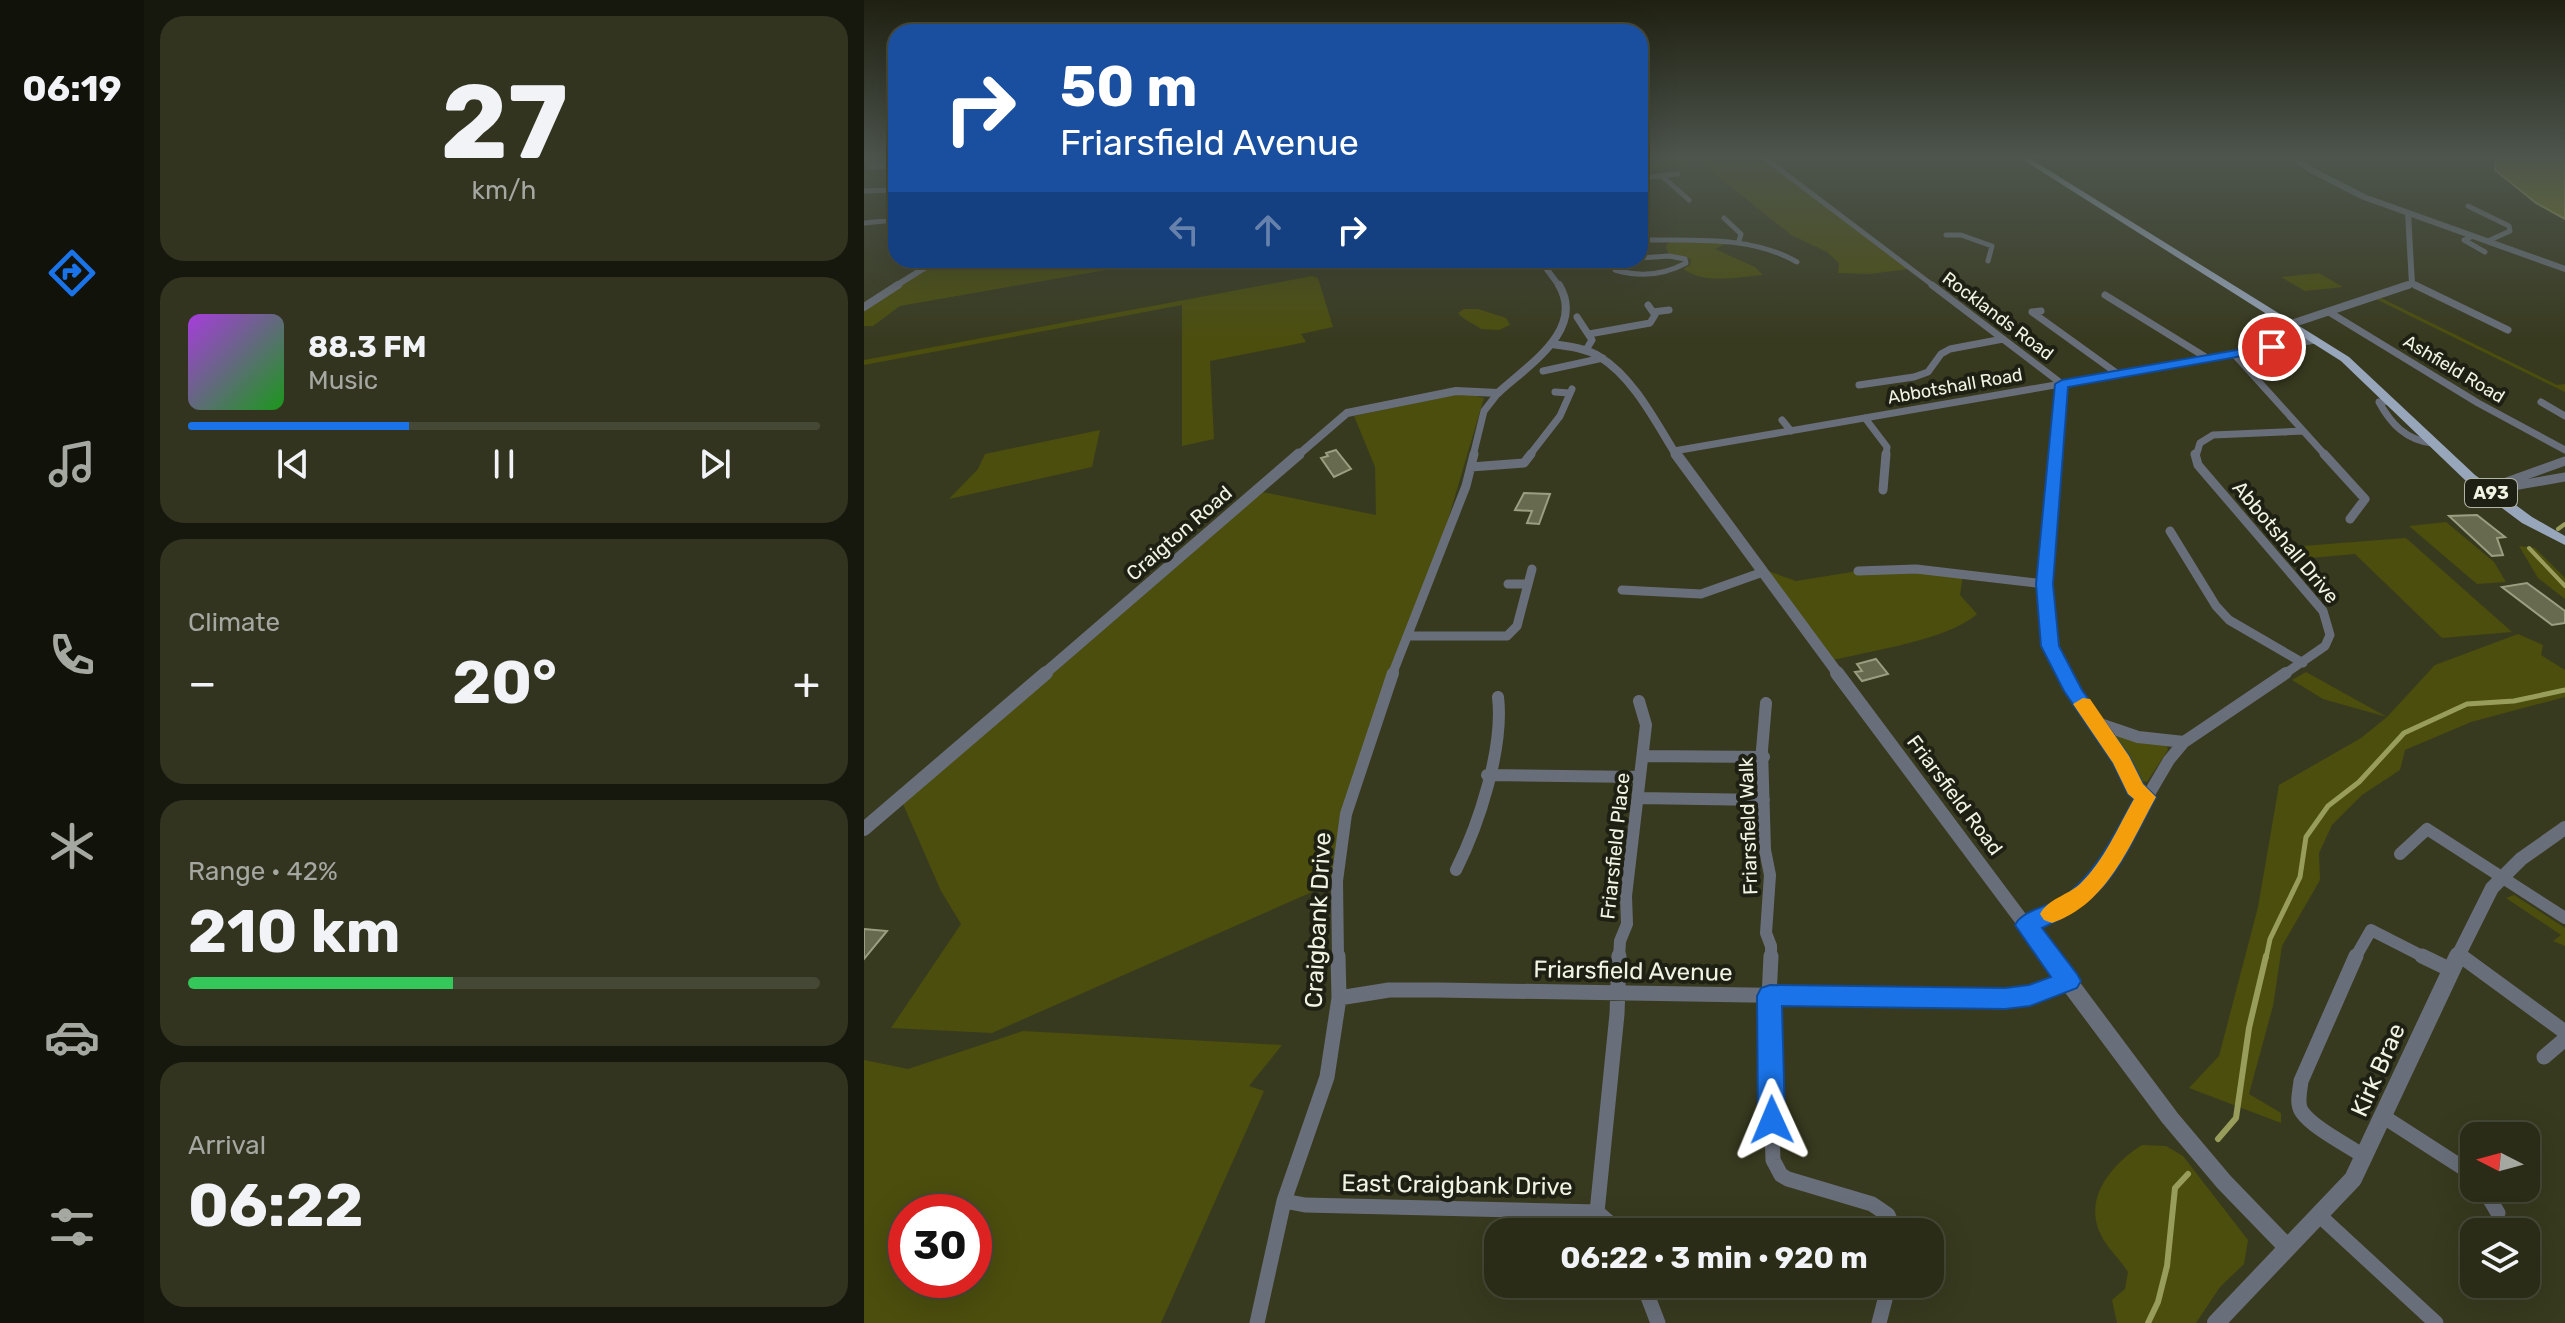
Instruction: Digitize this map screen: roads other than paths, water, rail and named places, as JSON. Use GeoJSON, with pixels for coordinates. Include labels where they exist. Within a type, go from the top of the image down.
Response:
{"type":"FeatureCollection","features":[{"type":"Feature","properties":{"kind":"main road","name":"A93"},"geometry":{"type":"LineString","coordinates":[[2119,218],[2361,371],[2432,443],[2487,489],[2526,520],[2565,541]]}},
{"type":"Feature","properties":{"kind":"street"},"geometry":{"type":"LineString","coordinates":[[864,223],[886,218]]}},
{"type":"Feature","properties":{"kind":"street"},"geometry":{"type":"LineString","coordinates":[[1724,218],[1741,234],[1739,241]]}},
{"type":"Feature","properties":{"kind":"street","name":"Rocklands Road"},"geometry":{"type":"LineString","coordinates":[[1843,218],[2062,384]]}},
{"type":"Feature","properties":{"kind":"street"},"geometry":{"type":"LineString","coordinates":[[2408,218],[2412,284]]}},
{"type":"Feature","properties":{"kind":"street"},"geometry":{"type":"LineString","coordinates":[[2421,218],[2473,236],[2487,247]]}},
{"type":"Feature","properties":{"kind":"street"},"geometry":{"type":"LineString","coordinates":[[2487,247],[2510,231],[2509,226],[2492,218]]}},
{"type":"Feature","properties":{"kind":"street"},"geometry":{"type":"LineString","coordinates":[[1946,235],[1961,235],[1992,246],[1988,261]]}},
{"type":"Feature","properties":{"kind":"street"},"geometry":{"type":"LineString","coordinates":[[2473,236],[2464,240],[2476,248],[2487,247],[2565,269]]}},
{"type":"Feature","properties":{"kind":"street"},"geometry":{"type":"LineString","coordinates":[[1648,240],[1739,241],[1778,251],[1797,262]]}},
{"type":"Feature","properties":{"kind":"street"},"geometry":{"type":"LineString","coordinates":[[1616,268],[1638,274],[1679,267],[1686,261],[1669,256],[1648,257]]}},
{"type":"Feature","properties":{"kind":"street"},"geometry":{"type":"LineString","coordinates":[[864,307],[925,268]]}},
{"type":"Feature","properties":{"kind":"street"},"geometry":{"type":"LineString","coordinates":[[1498,393],[1560,333],[1568,307],[1545,268]]}},
{"type":"Feature","properties":{"kind":"street"},"geometry":{"type":"LineString","coordinates":[[2288,325],[2412,284],[2508,330]]}},
{"type":"Feature","properties":{"kind":"street"},"geometry":{"type":"LineString","coordinates":[[2105,295],[2207,358]]}},
{"type":"Feature","properties":{"kind":"street"},"geometry":{"type":"LineString","coordinates":[[1589,334],[1643,325],[1653,319],[1650,309],[1669,310]]}},
{"type":"Feature","properties":{"kind":"street"},"geometry":{"type":"LineString","coordinates":[[2041,311],[2032,312],[2118,374]]}},
{"type":"Feature","properties":{"kind":"street","name":"Ashfield Road"},"geometry":{"type":"LineString","coordinates":[[2329,312],[2478,403],[2565,450]]}},
{"type":"Feature","properties":{"kind":"street"},"geometry":{"type":"LineString","coordinates":[[1577,317],[1592,343],[1586,350]]}},
{"type":"Feature","properties":{"kind":"street"},"geometry":{"type":"LineString","coordinates":[[1859,385],[1914,377],[1928,372],[1941,354],[1950,349],[2003,339]]}},
{"type":"Feature","properties":{"kind":"street","name":"Abbotshall Road"},"geometry":{"type":"LineString","coordinates":[[1674,451],[2315,340]]}},
{"type":"Feature","properties":{"kind":"street"},"geometry":{"type":"LineString","coordinates":[[1551,344],[1586,350],[1603,358]]}},
{"type":"Feature","properties":{"kind":"street"},"geometry":{"type":"LineString","coordinates":[[2234,354],[2365,499],[2350,519]]}},
{"type":"Feature","properties":{"kind":"street"},"geometry":{"type":"LineString","coordinates":[[1543,371],[1556,364],[1603,358]]}},
{"type":"Feature","properties":{"kind":"street","name":"Friarsfield Road"},"geometry":{"type":"LineString","coordinates":[[1603,358],[1639,400],[1763,572],[2170,1118],[2224,1182],[2286,1246]]}},
{"type":"Feature","properties":{"kind":"street"},"geometry":{"type":"LineString","coordinates":[[2062,384],[2045,584],[2050,646],[2074,691],[2097,723],[2135,788],[2146,797]]}},
{"type":"Feature","properties":{"kind":"street","name":"Craigton Road"},"geometry":{"type":"LineString","coordinates":[[864,829],[1347,413],[1456,391],[1498,393]]}},
{"type":"Feature","properties":{"kind":"street"},"geometry":{"type":"LineString","coordinates":[[1471,467],[1524,463],[1560,416],[1571,391],[1555,392]]}},
{"type":"Feature","properties":{"kind":"street","name":"Craigbank Drive"},"geometry":{"type":"LineString","coordinates":[[1257,1323],[1284,1201],[1327,1077],[1339,998],[1337,881],[1346,814],[1386,691],[1466,486],[1484,411],[1498,393]]}},
{"type":"Feature","properties":{"kind":"street"},"geometry":{"type":"LineString","coordinates":[[2541,402],[2565,416]]}},
{"type":"Feature","properties":{"kind":"street"},"geometry":{"type":"LineString","coordinates":[[1865,418],[1887,447],[1883,490]]}},
{"type":"Feature","properties":{"kind":"street"},"geometry":{"type":"LineString","coordinates":[[1782,420],[1791,431]]}},
{"type":"Feature","properties":{"kind":"street","name":"Abbotshall Drive"},"geometry":{"type":"LineString","coordinates":[[2026,925],[2066,907],[2086,892],[2102,874],[2146,797],[2184,742],[2318,654],[2330,635],[2323,611],[2198,465],[2195,457],[2195,449],[2213,435],[2303,431]]}},
{"type":"Feature","properties":{"kind":"street"},"geometry":{"type":"LineString","coordinates":[[2487,489],[2565,461]]}},
{"type":"Feature","properties":{"kind":"street"},"geometry":{"type":"LineString","coordinates":[[2487,489],[2565,477]]}},
{"type":"Feature","properties":{"kind":"street"},"geometry":{"type":"LineString","coordinates":[[2170,531],[2216,606],[2229,620],[2303,663]]}},
{"type":"Feature","properties":{"kind":"street"},"geometry":{"type":"LineString","coordinates":[[1409,636],[1507,636],[1517,626],[1532,569]]}},
{"type":"Feature","properties":{"kind":"street"},"geometry":{"type":"LineString","coordinates":[[1858,571],[1916,569],[2045,584]]}},
{"type":"Feature","properties":{"kind":"street"},"geometry":{"type":"LineString","coordinates":[[1622,590],[1701,594],[1763,572]]}},
{"type":"Feature","properties":{"kind":"street"},"geometry":{"type":"LineString","coordinates":[[1508,584],[1528,584]]}},
{"type":"Feature","properties":{"kind":"street"},"geometry":{"type":"LineString","coordinates":[[1456,870],[1475,832],[1501,724],[1498,697]]}},
{"type":"Feature","properties":{"kind":"street","name":"Friarsfield Place"},"geometry":{"type":"LineString","coordinates":[[1597,1212],[1615,1043],[1620,941],[1627,918],[1626,896],[1646,725],[1639,701]]}},
{"type":"Feature","properties":{"kind":"street","name":"Friarsfield Walk"},"geometry":{"type":"LineString","coordinates":[[1766,703],[1763,727],[1765,850],[1770,875],[1766,933],[1771,946],[1772,1151],[1776,1168],[1788,1179],[1872,1204],[1889,1218]]}},
{"type":"Feature","properties":{"kind":"street"},"geometry":{"type":"LineString","coordinates":[[2097,723],[2138,737],[2184,742]]}},
{"type":"Feature","properties":{"kind":"street"},"geometry":{"type":"LineString","coordinates":[[1643,756],[1764,757]]}},
{"type":"Feature","properties":{"kind":"street"},"geometry":{"type":"LineString","coordinates":[[1487,775],[1640,777]]}},
{"type":"Feature","properties":{"kind":"street"},"geometry":{"type":"LineString","coordinates":[[1638,798],[1764,800]]}},
{"type":"Feature","properties":{"kind":"street","name":"Kirk Brae"},"geometry":{"type":"LineString","coordinates":[[2216,1323],[2241,1292],[2320,1216],[2353,1179],[2484,899],[2501,875],[2528,852],[2565,828]]}},
{"type":"Feature","properties":{"kind":"street"},"geometry":{"type":"LineString","coordinates":[[2400,854],[2427,829],[2565,918]]}},
{"type":"Feature","properties":{"kind":"street"},"geometry":{"type":"LineString","coordinates":[[2365,1157],[2310,1119],[2301,1111],[2299,1101],[2301,1081],[2353,961],[2371,930],[2453,961],[2565,1032]]}},
{"type":"Feature","properties":{"kind":"street","name":"Friarsfield Avenue"},"geometry":{"type":"LineString","coordinates":[[1339,998],[1401,990],[2005,999],[2030,995],[2068,981]]}},
{"type":"Feature","properties":{"kind":"street"},"geometry":{"type":"LineString","coordinates":[[2544,1057],[2565,1039]]}},
{"type":"Feature","properties":{"kind":"street"},"geometry":{"type":"LineString","coordinates":[[2384,1117],[2460,1166]]}},
{"type":"Feature","properties":{"kind":"street","name":"East Craigbank Drive"},"geometry":{"type":"LineString","coordinates":[[1284,1201],[1314,1205],[1597,1212],[1604,1218]]}},
{"type":"Feature","properties":{"kind":"street"},"geometry":{"type":"LineString","coordinates":[[2491,1202],[2498,1213]]}},
{"type":"Feature","properties":{"kind":"street"},"geometry":{"type":"LineString","coordinates":[[2320,1216],[2436,1323]]}},
{"type":"Feature","properties":{"kind":"street"},"geometry":{"type":"LineString","coordinates":[[1648,1298],[1658,1323]]}},
{"type":"Feature","properties":{"kind":"street"},"geometry":{"type":"LineString","coordinates":[[1879,1323],[1885,1298]]}},
{"type":"Feature","properties":{"kind":"waterway"},"geometry":{"type":"LineString","coordinates":[[2558,529],[2565,524]]}},
{"type":"Feature","properties":{"kind":"waterway"},"geometry":{"type":"LineString","coordinates":[[2529,548],[2565,586]]}},
{"type":"Feature","properties":{"kind":"waterway"},"geometry":{"type":"LineString","coordinates":[[2266,958],[2270,939],[2300,877],[2306,837],[2328,806],[2359,782],[2404,733],[2467,704],[2514,701],[2565,690]]}},
{"type":"Feature","properties":{"kind":"waterway"},"geometry":{"type":"LineString","coordinates":[[2218,1139],[2236,1118],[2249,1028],[2266,956]]}},
{"type":"Feature","properties":{"kind":"waterway"},"geometry":{"type":"LineString","coordinates":[[2148,1323],[2158,1302],[2167,1266],[2175,1188],[2188,1174]]}}]}
